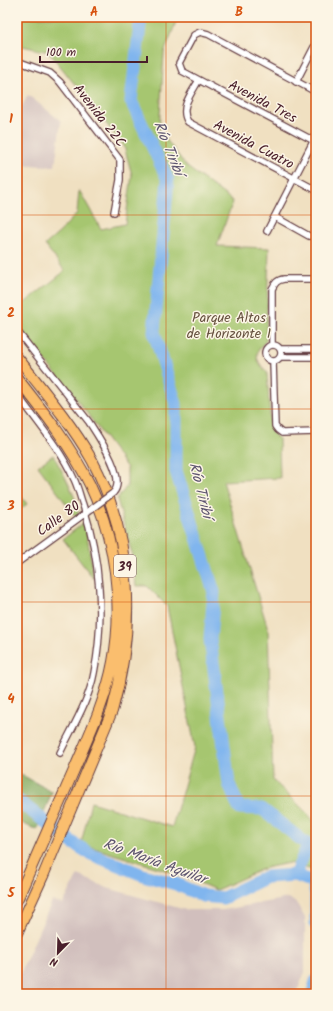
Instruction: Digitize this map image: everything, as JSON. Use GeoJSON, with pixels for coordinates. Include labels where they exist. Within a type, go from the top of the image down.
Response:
{"type":"FeatureCollection","features":[{"type":"Feature","properties":{"kind":"highway","name":"39"},"geometry":{"type":"LineString","coordinates":[[17,357],[69,426],[91,460],[107,493],[114,513],[126,569],[127,629],[119,687],[103,735],[17,933]]}},
{"type":"Feature","properties":{"kind":"highway","name":"39"},"geometry":{"type":"LineString","coordinates":[[17,378],[70,449],[89,484],[103,518],[116,579],[117,610],[115,641],[108,686],[92,728],[17,900]]}},
{"type":"Feature","properties":{"kind":"street","name":"Avenida Tres"},"geometry":{"type":"LineString","coordinates":[[296,82],[208,34],[200,32],[194,35],[179,63],[182,71],[315,140]]}},
{"type":"Feature","properties":{"kind":"street"},"geometry":{"type":"LineString","coordinates":[[314,47],[296,82],[316,92]]}},
{"type":"Feature","properties":{"kind":"street","name":"Avenida 22C"},"geometry":{"type":"LineString","coordinates":[[17,61],[45,70],[60,82],[120,160],[120,180],[114,212]]}},
{"type":"Feature","properties":{"kind":"street","name":"Avenida Cuatro"},"geometry":{"type":"LineString","coordinates":[[199,80],[184,107],[184,116],[188,122],[316,190]]}},
{"type":"Feature","properties":{"kind":"street"},"geometry":{"type":"LineString","coordinates":[[267,231],[315,140]]}},
{"type":"Feature","properties":{"kind":"street"},"geometry":{"type":"LineString","coordinates":[[274,217],[309,236]]}},
{"type":"Feature","properties":{"kind":"street"},"geometry":{"type":"LineString","coordinates":[[272,345],[272,289],[275,284],[279,280],[284,279],[316,279]]}},
{"type":"Feature","properties":{"kind":"street","name":"Calle 80"},"geometry":{"type":"LineString","coordinates":[[17,331],[89,422],[98,436],[118,476],[118,487],[113,493],[17,563]]}},
{"type":"Feature","properties":{"kind":"street"},"geometry":{"type":"LineString","coordinates":[[272,345],[280,349],[316,349]]}},
{"type":"Feature","properties":{"kind":"street"},"geometry":{"type":"LineString","coordinates":[[272,345],[267,347],[265,352],[266,358],[273,362]]}},
{"type":"Feature","properties":{"kind":"street"},"geometry":{"type":"LineString","coordinates":[[280,349],[280,357]]}},
{"type":"Feature","properties":{"kind":"street"},"geometry":{"type":"LineString","coordinates":[[273,362],[280,357],[316,357]]}},
{"type":"Feature","properties":{"kind":"street"},"geometry":{"type":"LineString","coordinates":[[273,362],[276,426],[278,430],[282,433],[316,432]]}},
{"type":"Feature","properties":{"kind":"street"},"geometry":{"type":"LineString","coordinates":[[17,394],[58,450],[75,480],[92,535],[98,587],[99,622],[94,674],[86,698],[60,753]]}},
{"type":"Feature","properties":{"kind":"shaded area"},"geometry":{"type":"Polygon","coordinates":[[[28,95],[61,121],[55,166],[17,165],[17,115],[28,95]]]}},
{"type":"Feature","properties":{"kind":"shaded area"},"geometry":{"type":"Polygon","coordinates":[[[78,875],[107,888],[186,910],[223,910],[289,898],[297,904],[305,918],[305,972],[296,994],[17,994],[17,981],[52,901],[63,904],[78,875]]]}},
{"type":"Feature","properties":{"kind":"green space","name":"Parque Altos de Horizonte 1"},"geometry":{"type":"Polygon","coordinates":[[[17,17],[178,17],[164,53],[159,130],[187,167],[233,201],[217,246],[269,248],[266,341],[259,349],[257,356],[260,364],[267,372],[271,431],[279,439],[280,478],[223,481],[268,629],[273,780],[309,815],[316,830],[316,877],[313,870],[289,863],[265,868],[216,890],[181,875],[81,844],[91,802],[172,827],[195,747],[167,606],[147,586],[136,586],[132,554],[117,499],[127,486],[127,468],[81,405],[17,326],[17,309],[65,271],[45,245],[60,232],[77,213],[79,190],[101,229],[125,224],[132,175],[124,146],[49,52],[18,45],[17,17]]]}},
{"type":"Feature","properties":{"kind":"green space"},"geometry":{"type":"Polygon","coordinates":[[[53,455],[76,502],[78,515],[76,517],[38,466],[53,455]]]}},
{"type":"Feature","properties":{"kind":"green space"},"geometry":{"type":"Polygon","coordinates":[[[17,491],[27,504],[17,512],[17,491]]]}},
{"type":"Feature","properties":{"kind":"green space"},"geometry":{"type":"Polygon","coordinates":[[[85,522],[94,579],[63,539],[85,522]]]}},
{"type":"Feature","properties":{"kind":"green space"},"geometry":{"type":"Polygon","coordinates":[[[17,772],[52,792],[37,830],[17,821],[17,772]]]}},
{"type":"Feature","properties":{"kind":"waterway","name":"Río Tiribí"},"geometry":{"type":"LineString","coordinates":[[141,17],[131,101],[168,180],[154,332],[176,404],[176,471],[214,592],[210,639],[229,784],[239,808],[262,809],[308,845],[295,875]]}},
{"type":"Feature","properties":{"kind":"waterway","name":"Río María Aguilar"},"geometry":{"type":"LineString","coordinates":[[17,800],[73,843],[91,854],[143,875],[176,884],[203,896],[223,898],[266,877],[295,875],[313,882],[316,894]]}},
{"type":"Feature","properties":{"kind":"waterway","name":"Río Tiribí"},"geometry":{"type":"LineString","coordinates":[[316,898],[316,925]]}},
{"type":"Feature","properties":{"kind":"waterway","name":"Río Tiribí"},"geometry":{"type":"LineString","coordinates":[[313,994],[316,981]]}}]}
